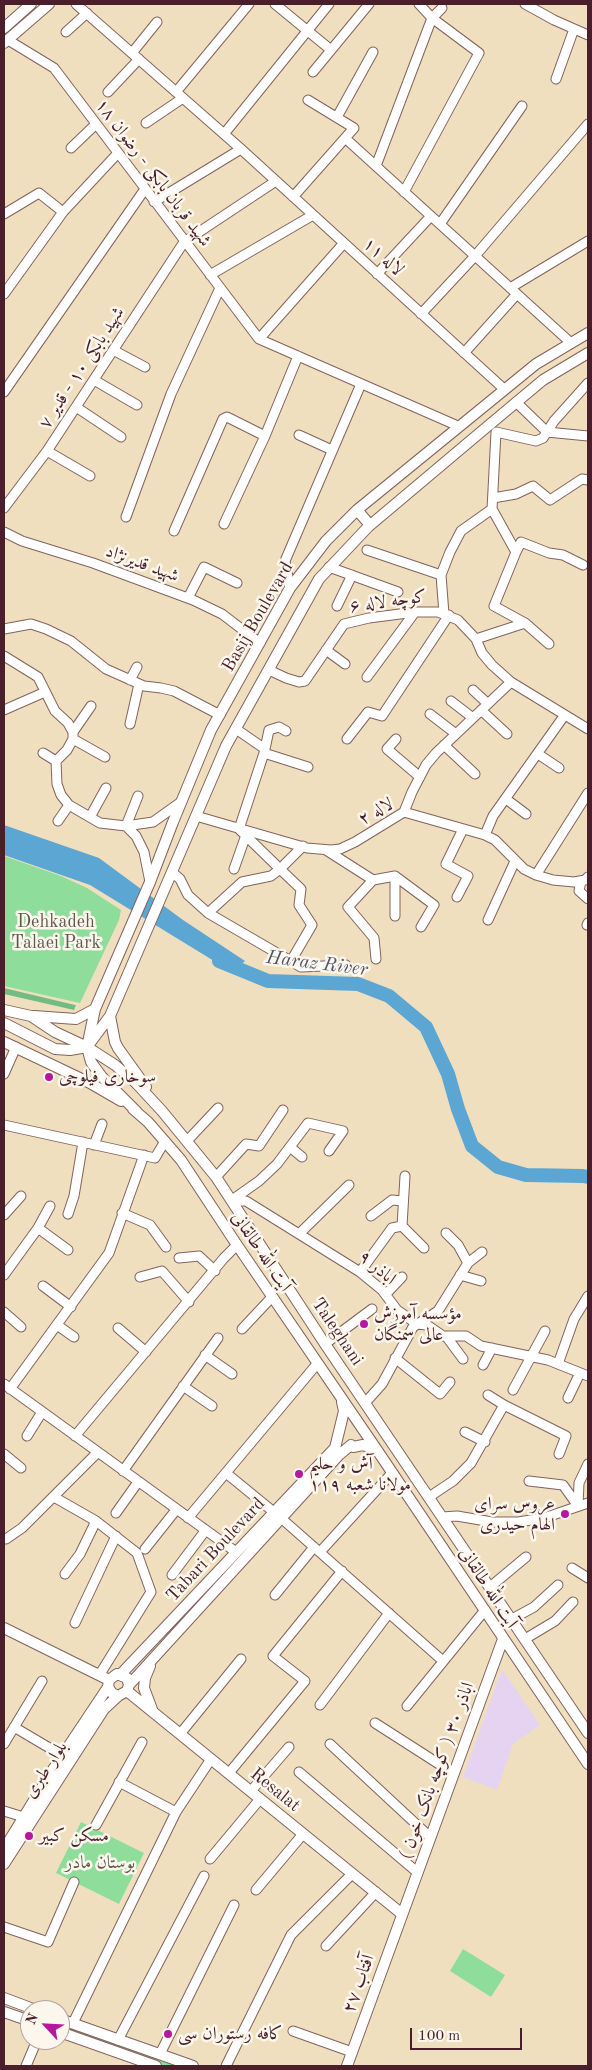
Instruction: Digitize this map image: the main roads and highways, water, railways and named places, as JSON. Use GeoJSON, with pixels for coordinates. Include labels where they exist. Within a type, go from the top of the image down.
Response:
{"type":"FeatureCollection","features":[{"type":"Feature","properties":{"kind":"main road"},"geometry":{"type":"LineString","coordinates":[[4,28],[30,4]]}},
{"type":"Feature","properties":{"kind":"main road"},"geometry":{"type":"LineString","coordinates":[[6,42],[49,4]]}},
{"type":"Feature","properties":{"kind":"main road","name":"Basij Boulevard"},"geometry":{"type":"LineString","coordinates":[[86,1047],[95,1009],[150,882],[211,730],[290,588],[326,541],[356,510],[536,364],[588,333]]}},
{"type":"Feature","properties":{"kind":"main road","name":"Basij Boulevard"},"geometry":{"type":"LineString","coordinates":[[86,1047],[110,1016],[166,890],[226,746],[319,580],[329,567],[370,525],[543,380],[588,353]]}},
{"type":"Feature","properties":{"kind":"main road"},"geometry":{"type":"LineString","coordinates":[[356,510],[370,525]]}},
{"type":"Feature","properties":{"kind":"main road"},"geometry":{"type":"LineString","coordinates":[[173,822],[173,832],[177,835],[182,836],[191,829]]}},
{"type":"Feature","properties":{"kind":"main road"},"geometry":{"type":"LineString","coordinates":[[31,1016],[76,1019],[95,1009]]}},
{"type":"Feature","properties":{"kind":"main road","name":"Taleghani"},"geometry":{"type":"LineString","coordinates":[[4,1010],[31,1016],[55,1032],[86,1047],[123,1071],[162,1111],[187,1141],[232,1200],[325,1344],[490,1588],[587,1726]]}},
{"type":"Feature","properties":{"kind":"main road"},"geometry":{"type":"LineString","coordinates":[[110,1016],[118,1048],[162,1111]]}},
{"type":"Feature","properties":{"kind":"main road"},"geometry":{"type":"LineString","coordinates":[[4,1023],[55,1049],[70,1050],[86,1047],[91,1062],[109,1084],[137,1112]]}},
{"type":"Feature","properties":{"kind":"main road"},"geometry":{"type":"LineString","coordinates":[[49,1046],[55,1046],[58,1042],[58,1036],[55,1032]]}},
{"type":"Feature","properties":{"kind":"main road","name":"آیت الله طالقانی"},"geometry":{"type":"LineString","coordinates":[[4,1042],[90,1083],[137,1112],[181,1160],[237,1246],[342,1398],[588,1764]]}},
{"type":"Feature","properties":{"kind":"main road"},"geometry":{"type":"LineString","coordinates":[[109,1084],[108,1078],[110,1073],[116,1070],[123,1071]]}},
{"type":"Feature","properties":{"kind":"main road"},"geometry":{"type":"LineString","coordinates":[[337,1452],[344,1411],[342,1398]]}},
{"type":"Feature","properties":{"kind":"main road"},"geometry":{"type":"LineString","coordinates":[[337,1452],[351,1445],[353,1447],[363,1446],[377,1450]]}},
{"type":"Feature","properties":{"kind":"main road","name":"Tabari Boulevard"},"geometry":{"type":"LineString","coordinates":[[125,1691],[278,1515],[337,1452]]}},
{"type":"Feature","properties":{"kind":"main road","name":"Tabari Boulevard"},"geometry":{"type":"LineString","coordinates":[[121,1674],[236,1552],[278,1515]]}},
{"type":"Feature","properties":{"kind":"main road"},"geometry":{"type":"LineString","coordinates":[[454,1565],[466,1565],[468,1555]]}},
{"type":"Feature","properties":{"kind":"main road"},"geometry":{"type":"LineString","coordinates":[[476,1597],[480,1586],[490,1588]]}},
{"type":"Feature","properties":{"kind":"main road"},"geometry":{"type":"LineString","coordinates":[[5,1631],[100,1674],[112,1693],[125,1691],[127,1678],[121,1674],[114,1675],[108,1684]]}},
{"type":"Feature","properties":{"kind":"main road","name":"اباذر ۳۰ ( کوچه بانک خون )"},"geometry":{"type":"LineString","coordinates":[[402,1914],[503,1640]]}},
{"type":"Feature","properties":{"kind":"main road"},"geometry":{"type":"LineString","coordinates":[[154,1713],[144,1688],[145,1678],[152,1660],[160,1651]]}},
{"type":"Feature","properties":{"kind":"main road","name":"بلوار طبری"},"geometry":{"type":"LineString","coordinates":[[4,1864],[63,1756],[108,1684]]}},
{"type":"Feature","properties":{"kind":"main road","name":"Resalat"},"geometry":{"type":"LineString","coordinates":[[125,1691],[402,1914]]}},
{"type":"Feature","properties":{"kind":"main road","name":"بلوار طبری"},"geometry":{"type":"LineString","coordinates":[[4,1849],[29,1819],[104,1709],[125,1691]]}},
{"type":"Feature","properties":{"kind":"main road","name":"آفتاب ۲۷"},"geometry":{"type":"LineString","coordinates":[[347,2066],[402,1914]]}},
{"type":"Feature","properties":{"kind":"main road"},"geometry":{"type":"LineString","coordinates":[[4,1998],[20,2004]]}},
{"type":"Feature","properties":{"kind":"main road"},"geometry":{"type":"LineString","coordinates":[[4,2012],[20,2018]]}},
{"type":"Feature","properties":{"kind":"main road"},"geometry":{"type":"LineString","coordinates":[[70,2023],[192,2066]]}},
{"type":"Feature","properties":{"kind":"main road"},"geometry":{"type":"LineString","coordinates":[[70,2036],[138,2063],[156,2066]]}},
{"type":"Feature","properties":{"kind":"water"},"geometry":{"type":"Polygon","coordinates":[[[4,825],[99,858],[183,920],[245,961],[232,972],[90,885],[4,855],[4,825]]]}},
{"type":"Feature","properties":{"kind":"waterway","name":"Haraz River"},"geometry":{"type":"LineString","coordinates":[[219,961],[268,981],[358,984],[389,996],[426,1027],[448,1074],[458,1109],[472,1146],[498,1167],[526,1175],[588,1177]]}},
{"type":"Feature","properties":{"kind":"place","name":"سوخاری فیلوچی"},"geometry":{"type":"Point","coordinates":[49,1077]}},
{"type":"Feature","properties":{"kind":"place","name":"مؤسسه آموزش عالی سمنگان"},"geometry":{"type":"Point","coordinates":[364,1324]}},
{"type":"Feature","properties":{"kind":"place","name":"آش و حلیم مولانا شعبه ۱۱۹"},"geometry":{"type":"Point","coordinates":[299,1474]}},
{"type":"Feature","properties":{"kind":"place","name":"عروس سرای الهام حیدری"},"geometry":{"type":"Point","coordinates":[565,1514]}},
{"type":"Feature","properties":{"kind":"place","name":"مسکن کبیر"},"geometry":{"type":"Point","coordinates":[29,1836]}},
{"type":"Feature","properties":{"kind":"place","name":"کافه رستوران سی"},"geometry":{"type":"Point","coordinates":[168,2034]}},
{"type":"Feature","properties":{"kind":"park label","name":"Dehkadeh Talaei Park"},"geometry":{"type":"Point","coordinates":[56,932]}},
{"type":"Feature","properties":{"kind":"park label","name":"بوستان مادر"},"geometry":{"type":"Point","coordinates":[100,1863]}}]}
